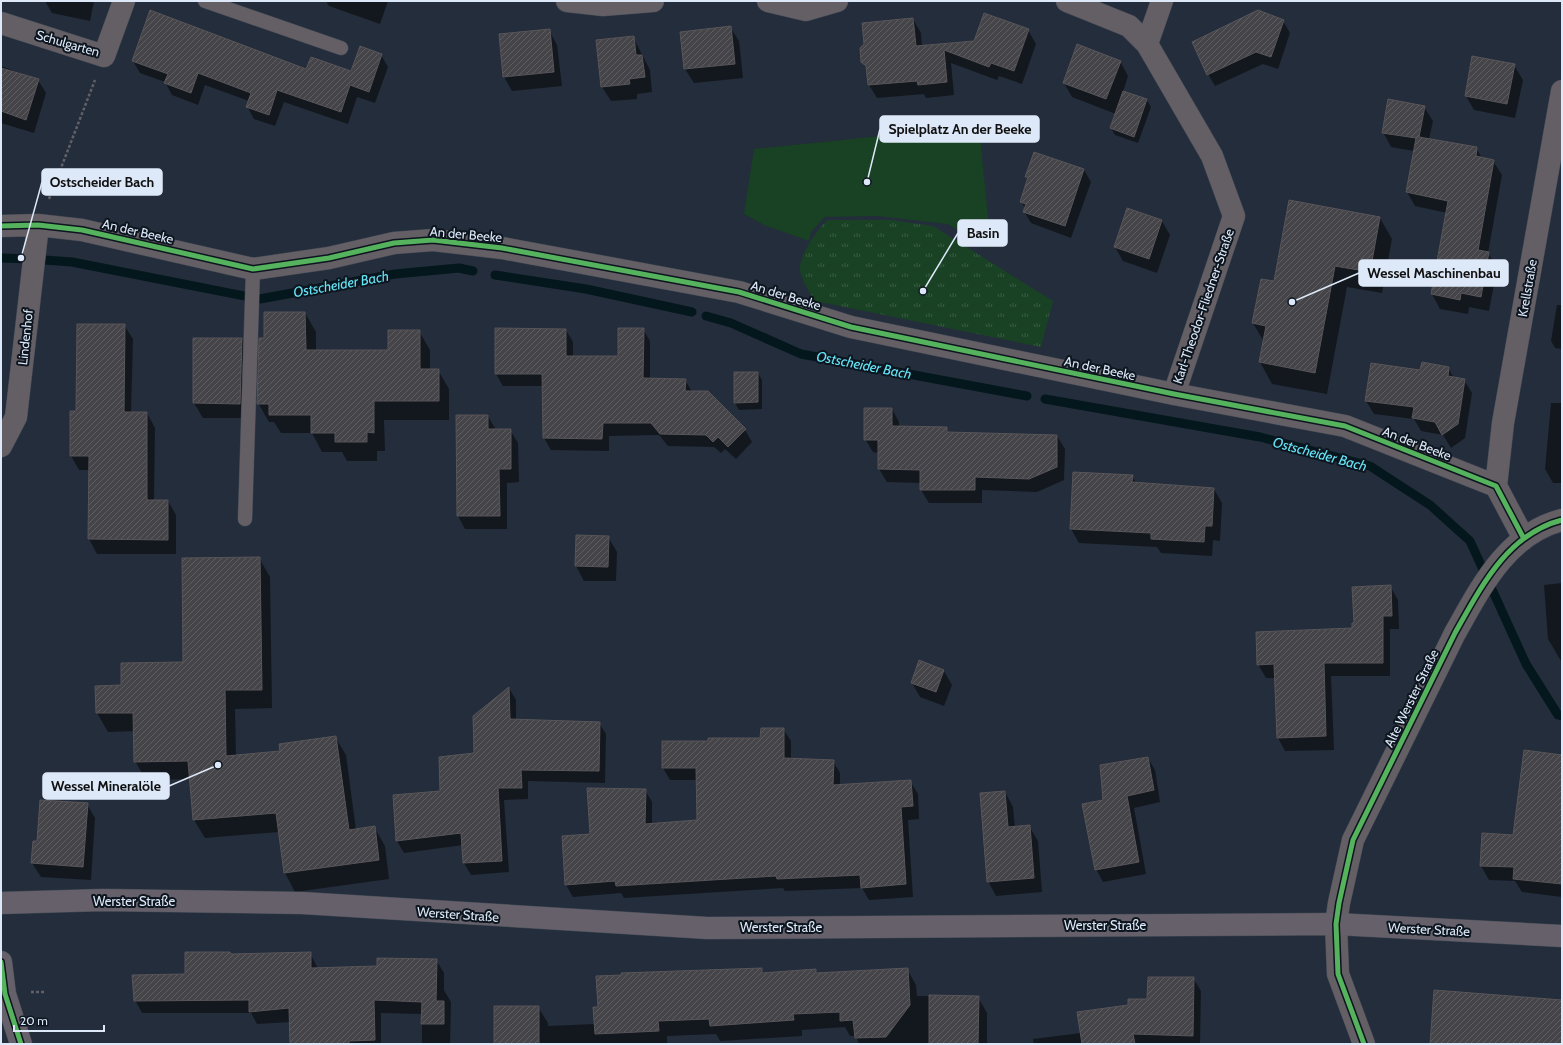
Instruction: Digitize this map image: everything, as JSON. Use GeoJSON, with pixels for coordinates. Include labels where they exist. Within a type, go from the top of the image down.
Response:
{"type":"FeatureCollection","features":[{"type":"Feature","properties":{"kind":"main road","name":"Werster Straße"},"geometry":{"type":"LineString","coordinates":[[1,903],[103,900],[302,904],[707,928],[1336,924],[1562,936]]}},
{"type":"Feature","properties":{"kind":"main road"},"geometry":{"type":"LineString","coordinates":[[1,962],[5,994],[21,1044]]}},
{"type":"Feature","properties":{"kind":"street","name":"Schulgarten"},"geometry":{"type":"LineString","coordinates":[[1,23],[104,56],[124,1]]}},
{"type":"Feature","properties":{"kind":"street"},"geometry":{"type":"LineString","coordinates":[[567,1],[603,5],[653,1]]}},
{"type":"Feature","properties":{"kind":"street"},"geometry":{"type":"LineString","coordinates":[[768,1],[806,10],[837,1]]}},
{"type":"Feature","properties":{"kind":"street","name":"Karl-Theodor-Fliedner-Straße"},"geometry":{"type":"LineString","coordinates":[[1067,1],[1129,26],[1148,44],[1212,156],[1234,216],[1174,394]]}},
{"type":"Feature","properties":{"kind":"street"},"geometry":{"type":"LineString","coordinates":[[1148,44],[1162,1]]}},
{"type":"Feature","properties":{"kind":"street","name":"Krellstraße"},"geometry":{"type":"LineString","coordinates":[[1496,486],[1503,423],[1562,91]]}},
{"type":"Feature","properties":{"kind":"street","name":"An der Beeke"},"geometry":{"type":"LineString","coordinates":[[1,226],[38,225],[82,230],[253,269],[329,258],[394,243],[433,240],[502,248],[739,292],[851,327],[1174,394],[1344,426],[1496,486]]}},
{"type":"Feature","properties":{"kind":"street","name":"Lindenhof"},"geometry":{"type":"LineString","coordinates":[[1,446],[16,416],[38,225]]}},
{"type":"Feature","properties":{"kind":"street"},"geometry":{"type":"LineString","coordinates":[[1496,486],[1523,537]]}},
{"type":"Feature","properties":{"kind":"street","name":"Alte Werster Straße"},"geometry":{"type":"LineString","coordinates":[[1364,1044],[1338,974],[1336,924],[1353,840],[1455,633],[1474,599],[1505,554],[1523,537],[1562,520]]}},
{"type":"Feature","properties":{"kind":"lane"},"geometry":{"type":"LineString","coordinates":[[205,1],[341,48]]}},
{"type":"Feature","properties":{"kind":"lane"},"geometry":{"type":"LineString","coordinates":[[245,519],[253,269]]}},
{"type":"Feature","properties":{"kind":"path"},"geometry":{"type":"LineString","coordinates":[[38,225],[104,56]]}},
{"type":"Feature","properties":{"kind":"green space"},"geometry":{"type":"Polygon","coordinates":[[[979,126],[991,248],[947,224],[878,216],[825,217],[811,232],[809,241],[764,225],[744,214],[754,149],[979,126]]]}},
{"type":"Feature","properties":{"kind":"green space"},"geometry":{"type":"Polygon","coordinates":[[[828,220],[891,220],[933,226],[1053,301],[1041,347],[815,301],[802,278],[800,265],[805,251],[819,229],[828,220]]]}},
{"type":"Feature","properties":{"kind":"building"},"geometry":{"type":"Polygon","coordinates":[[[150,10],[306,69],[311,57],[351,71],[360,46],[382,54],[369,92],[350,85],[341,112],[277,90],[269,115],[246,107],[251,93],[198,73],[191,93],[164,83],[168,74],[132,61],[150,10]]]}},
{"type":"Feature","properties":{"kind":"building"},"geometry":{"type":"Polygon","coordinates":[[[1258,10],[1284,20],[1271,57],[1256,52],[1207,75],[1192,42],[1258,10]]]}},
{"type":"Feature","properties":{"kind":"building"},"geometry":{"type":"Polygon","coordinates":[[[984,13],[1029,29],[1014,71],[991,63],[989,67],[944,50],[947,82],[918,85],[917,81],[868,85],[866,66],[861,62],[860,48],[864,44],[862,23],[913,18],[916,46],[974,41],[984,13]]]}},
{"type":"Feature","properties":{"kind":"building"},"geometry":{"type":"Polygon","coordinates":[[[731,26],[735,64],[684,69],[680,32],[731,26]]]}},
{"type":"Feature","properties":{"kind":"building"},"geometry":{"type":"Polygon","coordinates":[[[550,29],[554,72],[503,77],[499,34],[550,29]]]}},
{"type":"Feature","properties":{"kind":"building"},"geometry":{"type":"Polygon","coordinates":[[[634,36],[636,55],[642,55],[645,77],[629,79],[630,84],[601,87],[596,40],[634,36]]]}},
{"type":"Feature","properties":{"kind":"building"},"geometry":{"type":"Polygon","coordinates":[[[1077,44],[1121,61],[1106,99],[1063,83],[1077,44]]]}},
{"type":"Feature","properties":{"kind":"building"},"geometry":{"type":"Polygon","coordinates":[[[1472,56],[1515,64],[1507,104],[1465,96],[1472,56]]]}},
{"type":"Feature","properties":{"kind":"building"},"geometry":{"type":"Polygon","coordinates":[[[1,68],[39,79],[26,120],[1,111],[1,68]]]}},
{"type":"Feature","properties":{"kind":"building"},"geometry":{"type":"Polygon","coordinates":[[[1123,91],[1147,99],[1134,137],[1110,128],[1123,91]]]}},
{"type":"Feature","properties":{"kind":"building"},"geometry":{"type":"Polygon","coordinates":[[[1388,99],[1425,106],[1419,137],[1477,147],[1476,156],[1494,160],[1478,250],[1489,252],[1481,297],[1461,293],[1460,300],[1431,294],[1448,201],[1406,192],[1416,138],[1382,133],[1388,99]]]}},
{"type":"Feature","properties":{"kind":"building"},"geometry":{"type":"Polygon","coordinates":[[[1034,152],[1084,169],[1065,226],[1023,212],[1026,204],[1020,202],[1028,177],[1025,177],[1034,152]]]}},
{"type":"Feature","properties":{"kind":"building"},"geometry":{"type":"Polygon","coordinates":[[[1289,200],[1380,217],[1370,272],[1335,266],[1315,373],[1259,362],[1266,326],[1252,323],[1261,279],[1274,281],[1289,200]]]}},
{"type":"Feature","properties":{"kind":"building"},"geometry":{"type":"Polygon","coordinates":[[[1127,208],[1162,220],[1149,259],[1114,247],[1127,208]]]}},
{"type":"Feature","properties":{"kind":"building"},"geometry":{"type":"Polygon","coordinates":[[[264,312],[305,312],[306,350],[388,350],[388,330],[420,330],[420,369],[439,369],[439,401],[374,401],[374,433],[367,432],[367,442],[335,442],[335,433],[311,433],[311,415],[269,415],[269,404],[257,404],[259,338],[264,338],[264,312]]]}},
{"type":"Feature","properties":{"kind":"building"},"geometry":{"type":"Polygon","coordinates":[[[77,324],[125,324],[124,412],[147,412],[147,500],[168,500],[168,540],[88,539],[89,456],[70,456],[70,411],[76,411],[77,324]]]}},
{"type":"Feature","properties":{"kind":"building"},"geometry":{"type":"Polygon","coordinates":[[[495,328],[566,329],[566,356],[618,356],[618,328],[644,328],[643,378],[686,379],[685,391],[708,391],[746,429],[728,447],[718,437],[713,442],[706,435],[660,434],[651,423],[603,423],[602,439],[543,438],[542,374],[495,374],[495,328]]]}},
{"type":"Feature","properties":{"kind":"building"},"geometry":{"type":"Polygon","coordinates":[[[193,338],[242,338],[240,404],[193,403],[193,338]]]}},
{"type":"Feature","properties":{"kind":"building"},"geometry":{"type":"Polygon","coordinates":[[[1422,362],[1449,367],[1448,376],[1465,379],[1458,424],[1442,435],[1435,422],[1412,418],[1414,407],[1365,401],[1371,363],[1420,370],[1422,362]]]}},
{"type":"Feature","properties":{"kind":"building"},"geometry":{"type":"Polygon","coordinates":[[[734,372],[758,372],[758,402],[734,403],[734,372]]]}},
{"type":"Feature","properties":{"kind":"building"},"geometry":{"type":"Polygon","coordinates":[[[864,408],[892,408],[892,426],[947,427],[947,432],[1057,435],[1057,467],[1029,479],[975,477],[975,490],[920,490],[920,470],[878,469],[878,440],[864,440],[864,408]]]}},
{"type":"Feature","properties":{"kind":"building"},"geometry":{"type":"Polygon","coordinates":[[[456,415],[488,415],[488,429],[511,429],[511,469],[499,469],[500,516],[457,516],[456,415]]]}},
{"type":"Feature","properties":{"kind":"building"},"geometry":{"type":"Polygon","coordinates":[[[1073,472],[1133,475],[1132,482],[1214,488],[1212,526],[1205,526],[1204,542],[1151,539],[1151,533],[1070,529],[1073,472]]]}},
{"type":"Feature","properties":{"kind":"building"},"geometry":{"type":"Polygon","coordinates":[[[576,535],[609,536],[608,567],[575,566],[576,535]]]}},
{"type":"Feature","properties":{"kind":"building"},"geometry":{"type":"Polygon","coordinates":[[[260,557],[262,690],[225,690],[226,756],[280,751],[279,744],[336,736],[349,830],[375,826],[379,860],[284,873],[276,813],[193,820],[188,761],[134,762],[133,713],[96,713],[95,686],[121,685],[121,663],[183,662],[182,558],[260,557]]]}},
{"type":"Feature","properties":{"kind":"building"},"geometry":{"type":"Polygon","coordinates":[[[1391,585],[1392,616],[1383,616],[1383,663],[1324,663],[1326,736],[1277,738],[1274,664],[1257,665],[1256,632],[1352,628],[1352,623],[1354,623],[1352,587],[1391,585]]]}},
{"type":"Feature","properties":{"kind":"building"},"geometry":{"type":"Polygon","coordinates":[[[919,660],[944,670],[936,692],[911,683],[919,660]]]}},
{"type":"Feature","properties":{"kind":"building"},"geometry":{"type":"Polygon","coordinates":[[[509,687],[510,719],[600,722],[599,771],[521,770],[522,788],[498,788],[502,861],[463,863],[461,833],[396,841],[393,795],[440,791],[439,757],[474,753],[473,716],[509,687]]]}},
{"type":"Feature","properties":{"kind":"building"},"geometry":{"type":"Polygon","coordinates":[[[761,728],[784,728],[784,758],[834,760],[833,785],[911,780],[913,806],[901,807],[906,884],[861,888],[860,875],[777,879],[776,876],[616,886],[615,881],[565,885],[562,836],[590,834],[587,788],[646,789],[645,824],[697,820],[696,768],[662,768],[662,741],[708,741],[708,738],[760,738],[761,728]]]}},
{"type":"Feature","properties":{"kind":"building"},"geometry":{"type":"Polygon","coordinates":[[[1524,750],[1562,755],[1562,884],[1513,879],[1514,867],[1480,866],[1482,833],[1513,835],[1524,750]]]}},
{"type":"Feature","properties":{"kind":"building"},"geometry":{"type":"Polygon","coordinates":[[[1148,757],[1154,790],[1127,796],[1139,862],[1095,870],[1082,804],[1103,800],[1100,765],[1148,757]]]}},
{"type":"Feature","properties":{"kind":"building"},"geometry":{"type":"Polygon","coordinates":[[[1005,791],[1008,827],[1030,825],[1034,878],[987,882],[980,793],[1005,791]]]}},
{"type":"Feature","properties":{"kind":"building"},"geometry":{"type":"Polygon","coordinates":[[[40,800],[88,803],[83,867],[31,863],[33,841],[37,841],[40,800]]]}},
{"type":"Feature","properties":{"kind":"building"},"geometry":{"type":"Polygon","coordinates":[[[185,952],[230,952],[231,954],[311,952],[311,968],[377,966],[377,958],[437,959],[436,1001],[444,1001],[444,1024],[421,1024],[422,1002],[374,1000],[375,1040],[349,1041],[349,1044],[290,1044],[289,1008],[249,1012],[249,1000],[134,1001],[132,975],[185,974],[185,952]]]}},
{"type":"Feature","properties":{"kind":"building"},"geometry":{"type":"Polygon","coordinates":[[[762,968],[762,973],[816,969],[816,973],[908,968],[910,1005],[886,1037],[855,1038],[853,1020],[840,1021],[840,1012],[793,1014],[794,1020],[710,1026],[709,1019],[658,1021],[659,1031],[595,1034],[593,1007],[598,1007],[596,976],[622,975],[621,973],[762,968]]]}},
{"type":"Feature","properties":{"kind":"building"},"geometry":{"type":"Polygon","coordinates":[[[1148,977],[1194,977],[1193,1036],[1133,1034],[1135,1044],[1082,1044],[1077,1012],[1128,1005],[1128,999],[1147,999],[1148,977]]]}},
{"type":"Feature","properties":{"kind":"building"},"geometry":{"type":"Polygon","coordinates":[[[1434,990],[1562,1000],[1562,1044],[1430,1044],[1434,990]]]}},
{"type":"Feature","properties":{"kind":"building"},"geometry":{"type":"Polygon","coordinates":[[[929,995],[979,996],[978,1044],[929,1044],[929,995]]]}},
{"type":"Feature","properties":{"kind":"building"},"geometry":{"type":"Polygon","coordinates":[[[494,1006],[539,1006],[539,1044],[494,1044],[494,1006]]]}},
{"type":"Feature","properties":{"kind":"waterway","name":"Ostscheider Bach"},"geometry":{"type":"LineString","coordinates":[[1,258],[32,259]]}},
{"type":"Feature","properties":{"kind":"waterway","name":"Ostscheider Bach"},"geometry":{"type":"LineString","coordinates":[[44,260],[72,262],[260,299],[395,274],[459,268],[473,271]]}},
{"type":"Feature","properties":{"kind":"waterway","name":"Ostscheider Bach"},"geometry":{"type":"LineString","coordinates":[[495,275],[586,289],[692,312]]}},
{"type":"Feature","properties":{"kind":"waterway","name":"Ostscheider Bach"},"geometry":{"type":"LineString","coordinates":[[706,316],[731,323],[801,354],[1027,396]]}},
{"type":"Feature","properties":{"kind":"waterway","name":"Ostscheider Bach"},"geometry":{"type":"LineString","coordinates":[[1045,399],[1260,437],[1370,466],[1430,505],[1470,541],[1526,664],[1558,715],[1562,716]]}},
{"type":"Feature","properties":{"kind":"cycle path"},"geometry":{"type":"LineString","coordinates":[[1,226],[38,225],[82,230],[253,269],[329,258],[394,243],[433,240],[502,248],[739,292],[851,327],[1174,394],[1345,426],[1496,486],[1523,537]]}},
{"type":"Feature","properties":{"kind":"cycle path"},"geometry":{"type":"LineString","coordinates":[[1364,1044],[1338,974],[1336,924],[1339,903],[1353,840],[1455,633],[1486,581],[1498,564],[1526,537],[1543,527],[1562,520]]}},
{"type":"Feature","properties":{"kind":"cycle path"},"geometry":{"type":"LineString","coordinates":[[1,962],[5,994],[21,1044]]}},
{"type":"Feature","properties":{"kind":"place","name":"Spielplatz An der Beeke"},"geometry":{"type":"Point","coordinates":[867,182]}},
{"type":"Feature","properties":{"kind":"place","name":"Ostscheider Bach"},"geometry":{"type":"Point","coordinates":[21,258]}},
{"type":"Feature","properties":{"kind":"place","name":"Basin"},"geometry":{"type":"Point","coordinates":[923,291]}},
{"type":"Feature","properties":{"kind":"place","name":"Wessel Maschinenbau"},"geometry":{"type":"Point","coordinates":[1292,302]}},
{"type":"Feature","properties":{"kind":"place","name":"Wessel Mineralöle"},"geometry":{"type":"Point","coordinates":[218,765]}}]}
